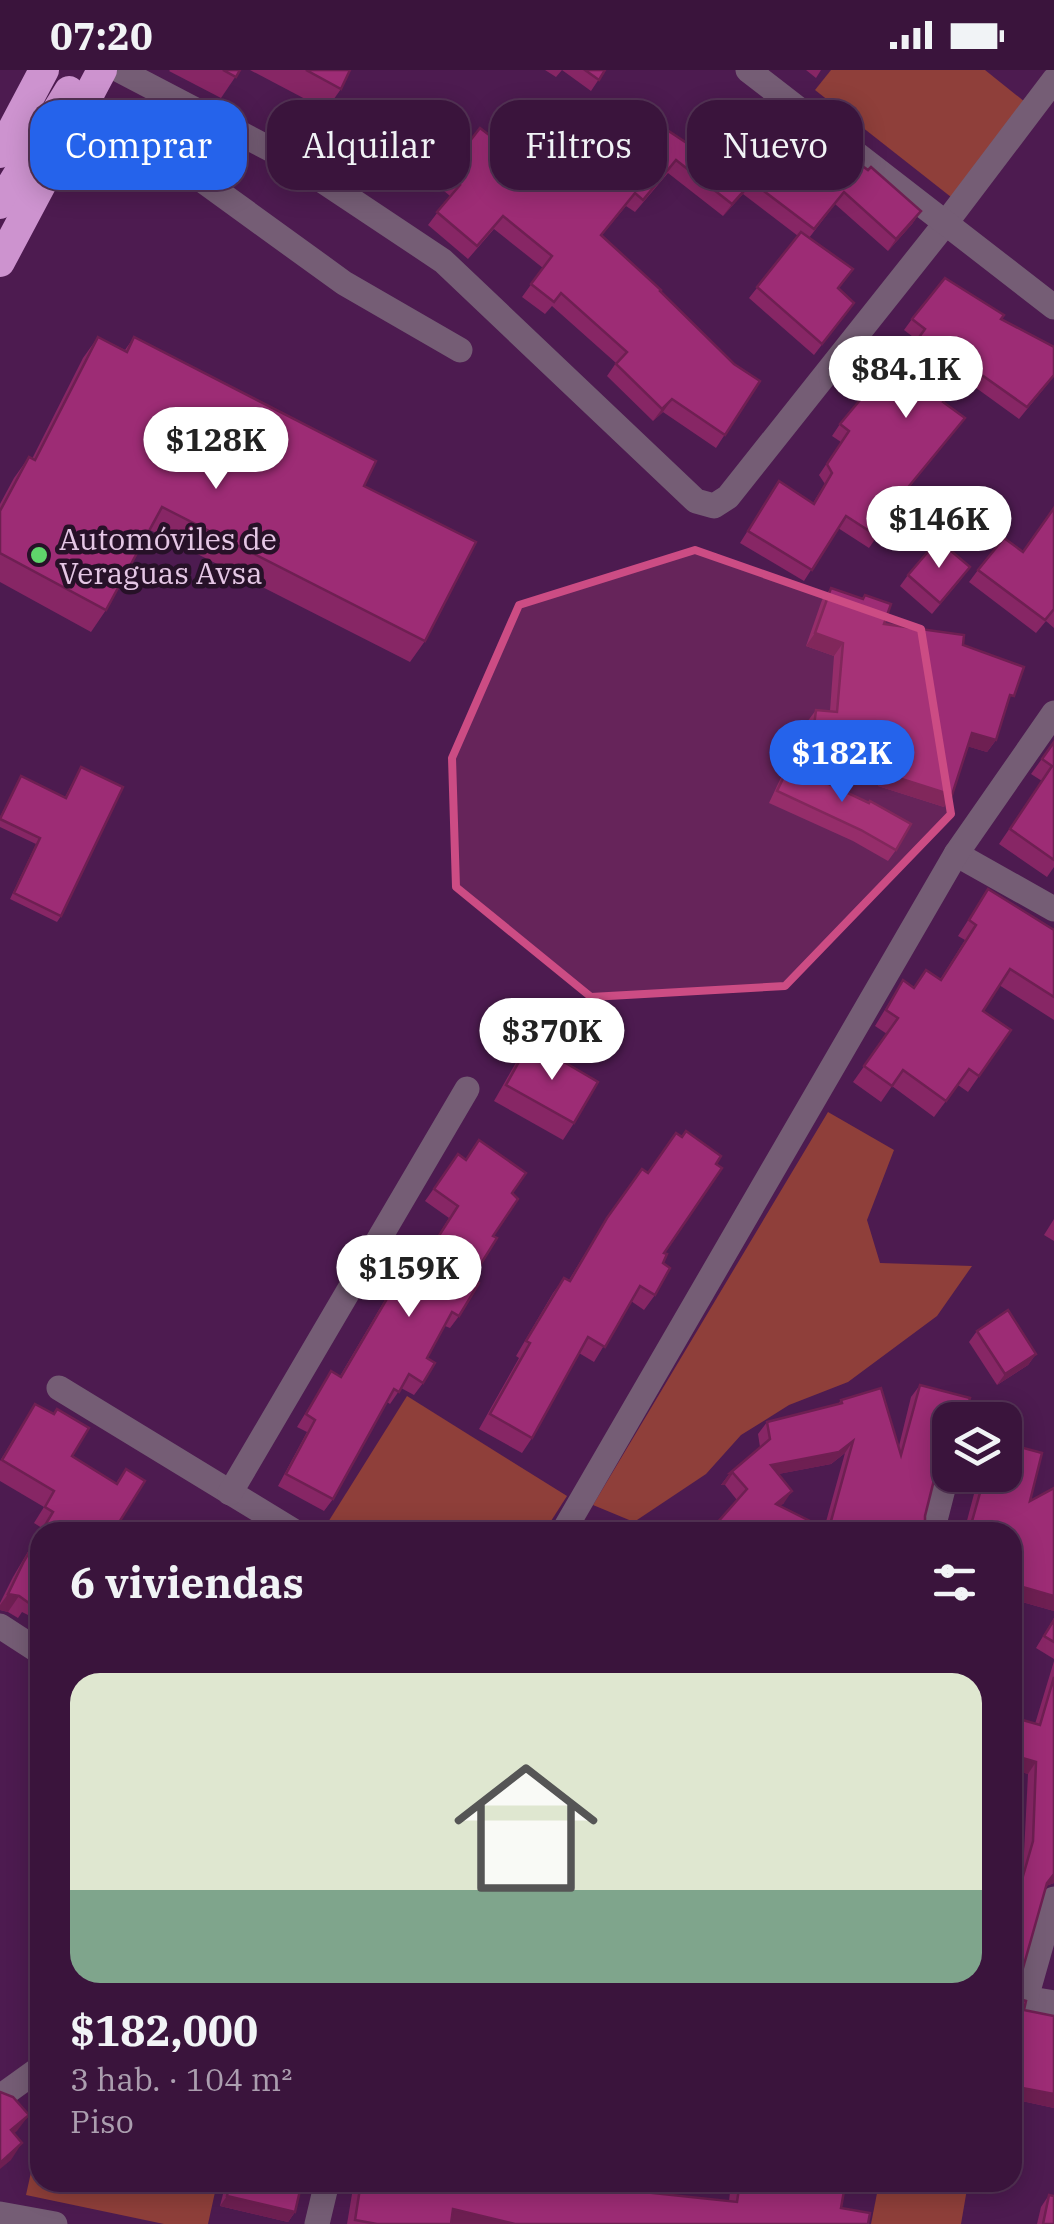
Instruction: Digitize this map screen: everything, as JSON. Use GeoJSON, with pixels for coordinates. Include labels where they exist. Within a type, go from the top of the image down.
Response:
{"type":"FeatureCollection","features":[{"type":"Feature","properties":{"kind":"highway"},"geometry":{"type":"LineString","coordinates":[[0,154],[44,70]]}},
{"type":"Feature","properties":{"kind":"highway"},"geometry":{"type":"LineString","coordinates":[[0,204],[81,70]]}},
{"type":"Feature","properties":{"kind":"highway"},"geometry":{"type":"LineString","coordinates":[[86,100],[102,70]]}},
{"type":"Feature","properties":{"kind":"highway"},"geometry":{"type":"LineString","coordinates":[[0,262],[38,190]]}},
{"type":"Feature","properties":{"kind":"street"},"geometry":{"type":"LineString","coordinates":[[119,70],[293,161],[443,260],[696,501],[714,506],[728,497],[1054,80]]}},
{"type":"Feature","properties":{"kind":"street"},"geometry":{"type":"LineString","coordinates":[[748,70],[1054,307]]}},
{"type":"Feature","properties":{"kind":"street"},"geometry":{"type":"LineString","coordinates":[[215,190],[344,283],[460,350]]}},
{"type":"Feature","properties":{"kind":"street"},"geometry":{"type":"LineString","coordinates":[[569,1522],[956,854],[1054,713]]}},
{"type":"Feature","properties":{"kind":"street"},"geometry":{"type":"LineString","coordinates":[[956,854],[1054,909]]}},
{"type":"Feature","properties":{"kind":"street"},"geometry":{"type":"LineString","coordinates":[[230,1493],[467,1089]]}},
{"type":"Feature","properties":{"kind":"street"},"geometry":{"type":"LineString","coordinates":[[59,1388],[278,1522]]}},
{"type":"Feature","properties":{"kind":"street"},"geometry":{"type":"LineString","coordinates":[[935,1522],[942,1492]]}},
{"type":"Feature","properties":{"kind":"street"},"geometry":{"type":"LineString","coordinates":[[0,1626],[30,1646]]}},
{"type":"Feature","properties":{"kind":"street"},"geometry":{"type":"LineString","coordinates":[[1022,1989],[1054,1899]]}},
{"type":"Feature","properties":{"kind":"street"},"geometry":{"type":"LineString","coordinates":[[1022,1998],[1054,2003]]}},
{"type":"Feature","properties":{"kind":"street"},"geometry":{"type":"LineString","coordinates":[[0,2097],[30,2075]]}},
{"type":"Feature","properties":{"kind":"street"},"geometry":{"type":"LineString","coordinates":[[317,2224],[325,2192]]}},
{"type":"Feature","properties":{"kind":"street"},"geometry":{"type":"LineString","coordinates":[[0,2214],[54,2224]]}},
{"type":"Feature","properties":{"kind":"highlighted area"},"geometry":{"type":"Polygon","coordinates":[[[695,550],[921,629],[951,814],[785,986],[591,997],[456,887],[452,758],[519,605],[695,550]]]}},
{"type":"Feature","properties":{"kind":"shaded area"},"geometry":{"type":"Polygon","coordinates":[[[831,70],[985,70],[1025,102],[951,197],[863,128],[863,100],[828,100],[815,90],[831,70]]]}},
{"type":"Feature","properties":{"kind":"shaded area"},"geometry":{"type":"Polygon","coordinates":[[[828,1112],[894,1150],[867,1220],[880,1263],[972,1266],[937,1316],[848,1382],[789,1405],[741,1435],[706,1474],[634,1522],[593,1505],[828,1112]]]}},
{"type":"Feature","properties":{"kind":"shaded area"},"geometry":{"type":"Polygon","coordinates":[[[407,1396],[567,1496],[550,1522],[328,1522],[407,1396]]]}},
{"type":"Feature","properties":{"kind":"shaded area"},"geometry":{"type":"Polygon","coordinates":[[[30,2177],[30,2192],[215,2192],[208,2224],[164,2224],[26,2195],[30,2177]]]}},
{"type":"Feature","properties":{"kind":"shaded area"},"geometry":{"type":"Polygon","coordinates":[[[877,2192],[966,2192],[961,2224],[871,2224],[877,2192]]]}},
{"type":"Feature","properties":{"kind":"building"},"geometry":{"type":"Polygon","coordinates":[[[306,70],[350,70],[341,89],[306,70]]]}},
{"type":"Feature","properties":{"kind":"building"},"geometry":{"type":"Polygon","coordinates":[[[585,70],[605,70],[599,80],[585,70]]]}},
{"type":"Feature","properties":{"kind":"building"},"geometry":{"type":"Polygon","coordinates":[[[480,128],[490,136],[490,190],[651,190],[643,200],[635,193],[601,235],[734,364],[760,381],[725,435],[672,399],[662,409],[616,364],[627,352],[561,293],[554,302],[531,284],[552,256],[503,216],[477,246],[437,212],[456,190],[470,190],[470,141],[480,128]]]}},
{"type":"Feature","properties":{"kind":"building"},"geometry":{"type":"Polygon","coordinates":[[[667,130],[687,143],[687,169],[676,160],[667,171],[667,130]]]}},
{"type":"Feature","properties":{"kind":"building"},"geometry":{"type":"Polygon","coordinates":[[[863,166],[868,170],[871,167],[921,211],[896,239],[844,192],[814,229],[763,190],[863,190],[863,166]]]}},
{"type":"Feature","properties":{"kind":"building"},"geometry":{"type":"Polygon","coordinates":[[[714,190],[745,190],[732,204],[714,190]]]}},
{"type":"Feature","properties":{"kind":"building"},"geometry":{"type":"Polygon","coordinates":[[[801,232],[853,269],[838,288],[854,303],[822,344],[757,287],[801,232]]]}},
{"type":"Feature","properties":{"kind":"building"},"geometry":{"type":"Polygon","coordinates":[[[945,278],[1004,315],[1001,319],[1054,347],[1054,375],[1027,407],[969,366],[943,402],[965,418],[905,491],[877,536],[846,516],[812,570],[748,531],[779,481],[814,504],[832,473],[827,464],[849,431],[840,424],[891,363],[897,368],[925,329],[912,319],[945,278]]]}},
{"type":"Feature","properties":{"kind":"building"},"geometry":{"type":"Polygon","coordinates":[[[98,337],[127,352],[134,337],[376,461],[364,486],[476,542],[425,641],[162,507],[106,610],[0,553],[0,511],[29,457],[35,460],[98,337]]]}},
{"type":"Feature","properties":{"kind":"building"},"geometry":{"type":"Polygon","coordinates":[[[1054,508],[1054,609],[1045,620],[978,570],[1004,538],[1023,552],[1054,508]]]}},
{"type":"Feature","properties":{"kind":"building"},"geometry":{"type":"Polygon","coordinates":[[[938,540],[970,567],[940,603],[908,575],[938,540]]]}},
{"type":"Feature","properties":{"kind":"building"},"geometry":{"type":"Polygon","coordinates":[[[831,588],[891,604],[884,624],[964,635],[963,645],[1024,667],[1014,696],[1010,695],[996,740],[972,733],[952,795],[886,774],[896,741],[843,736],[842,747],[837,747],[832,757],[811,750],[816,710],[837,712],[843,643],[815,633],[831,588]]]}},
{"type":"Feature","properties":{"kind":"building"},"geometry":{"type":"Polygon","coordinates":[[[1054,742],[1054,860],[1010,829],[1052,766],[1042,759],[1054,742]]]}},
{"type":"Feature","properties":{"kind":"building"},"geometry":{"type":"Polygon","coordinates":[[[793,758],[823,775],[820,780],[911,824],[896,850],[777,791],[793,758]]]}},
{"type":"Feature","properties":{"kind":"building"},"geometry":{"type":"Polygon","coordinates":[[[81,767],[123,787],[61,916],[14,893],[40,838],[0,819],[21,776],[66,798],[81,767]]]}},
{"type":"Feature","properties":{"kind":"building"},"geometry":{"type":"Polygon","coordinates":[[[988,889],[1054,930],[1054,997],[1010,969],[983,1011],[1011,1030],[979,1076],[969,1069],[946,1101],[903,1070],[892,1086],[864,1066],[898,1018],[886,1010],[903,980],[914,988],[926,970],[941,980],[976,925],[969,920],[988,889]]]}},
{"type":"Feature","properties":{"kind":"building"},"geometry":{"type":"Polygon","coordinates":[[[530,1042],[598,1082],[574,1123],[506,1085],[530,1042]]]}},
{"type":"Feature","properties":{"kind":"building"},"geometry":{"type":"Polygon","coordinates":[[[686,1131],[721,1156],[716,1164],[722,1168],[664,1253],[667,1254],[663,1263],[670,1268],[655,1295],[640,1286],[605,1347],[588,1337],[532,1438],[490,1414],[530,1343],[526,1341],[564,1278],[570,1281],[642,1169],[648,1173],[676,1133],[682,1137],[686,1131]]]}},
{"type":"Feature","properties":{"kind":"building"},"geometry":{"type":"Polygon","coordinates":[[[479,1140],[526,1173],[512,1193],[518,1199],[472,1278],[479,1283],[459,1316],[452,1312],[427,1358],[435,1363],[423,1383],[409,1374],[399,1392],[394,1389],[333,1499],[286,1474],[315,1420],[306,1414],[331,1371],[341,1377],[395,1285],[399,1288],[422,1249],[428,1253],[458,1206],[434,1189],[458,1154],[466,1160],[479,1140]]]}},
{"type":"Feature","properties":{"kind":"building"},"geometry":{"type":"Polygon","coordinates":[[[1008,1310],[1036,1354],[1005,1374],[977,1331],[1008,1310]]]}},
{"type":"Feature","properties":{"kind":"building"},"geometry":{"type":"Polygon","coordinates":[[[920,1385],[970,1398],[969,1402],[932,1402],[932,1488],[925,1522],[831,1522],[853,1441],[839,1452],[771,1465],[792,1491],[776,1504],[812,1522],[718,1522],[747,1489],[730,1473],[770,1439],[767,1422],[842,1403],[841,1400],[881,1388],[901,1455],[920,1385]]]}},
{"type":"Feature","properties":{"kind":"building"},"geometry":{"type":"Polygon","coordinates":[[[35,1404],[54,1414],[57,1409],[89,1428],[72,1456],[117,1484],[126,1469],[145,1481],[119,1522],[47,1522],[53,1512],[45,1507],[54,1491],[2,1460],[35,1404]]]}},
{"type":"Feature","properties":{"kind":"building"},"geometry":{"type":"Polygon","coordinates":[[[1022,1448],[1042,1453],[1030,1501],[1054,1488],[1054,1596],[1022,1587],[1022,1522],[972,1522],[980,1492],[1022,1492],[1022,1448]]]}},
{"type":"Feature","properties":{"kind":"building"},"geometry":{"type":"Polygon","coordinates":[[[30,1551],[29,1603],[8,1594],[30,1551]]]}},
{"type":"Feature","properties":{"kind":"building"},"geometry":{"type":"Polygon","coordinates":[[[1054,1620],[1054,1642],[1044,1636],[1054,1620]]]}},
{"type":"Feature","properties":{"kind":"building"},"geometry":{"type":"Polygon","coordinates":[[[1054,1677],[1054,1874],[1047,1883],[1022,1968],[1022,1876],[1033,1841],[1036,1762],[1022,1758],[1022,1720],[1040,1725],[1054,1677]]]}},
{"type":"Feature","properties":{"kind":"building"},"geometry":{"type":"Polygon","coordinates":[[[1022,2000],[1026,2001],[1024,2010],[1054,2016],[1054,2094],[1022,2088],[1022,2000]]]}},
{"type":"Feature","properties":{"kind":"building"},"geometry":{"type":"Polygon","coordinates":[[[0,2092],[13,2097],[29,2115],[11,2130],[22,2143],[0,2163],[0,2092]]]}},
{"type":"Feature","properties":{"kind":"building"},"geometry":{"type":"Polygon","coordinates":[[[228,2192],[300,2192],[295,2212],[227,2196],[228,2192]]]}},
{"type":"Feature","properties":{"kind":"building"},"geometry":{"type":"Polygon","coordinates":[[[359,2192],[642,2192],[737,2202],[738,2192],[844,2192],[841,2208],[870,2213],[868,2224],[515,2224],[453,2209],[451,2224],[377,2224],[355,2220],[359,2192]]]}},
{"type":"Feature","properties":{"kind":"building"},"geometry":{"type":"Polygon","coordinates":[[[1049,2195],[1054,2196],[1054,2224],[1043,2224],[1049,2195]]]}},
{"type":"Feature","properties":{"kind":"place","name":"Automóviles de Veraguas Avsa"},"geometry":{"type":"Point","coordinates":[39,555]}}]}
